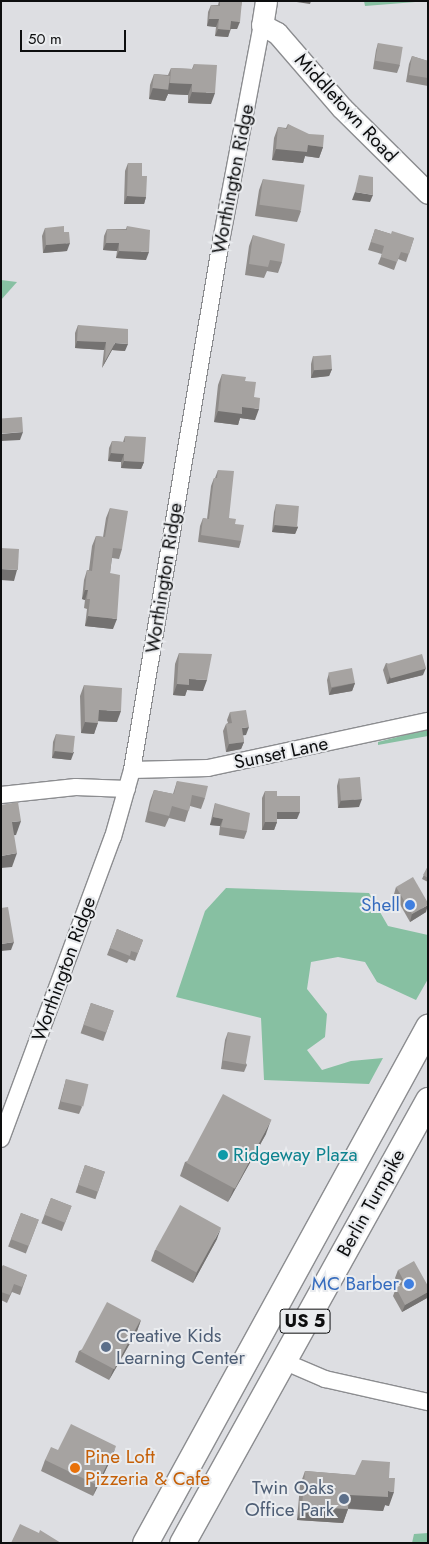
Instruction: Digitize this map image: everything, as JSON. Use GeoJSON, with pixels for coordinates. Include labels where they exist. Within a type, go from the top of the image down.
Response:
{"type":"FeatureCollection","features":[{"type":"Feature","properties":{"kind":"highway","name":"Berlin Turnpike"},"geometry":{"type":"LineString","coordinates":[[145,1543],[428,1027]]}},
{"type":"Feature","properties":{"kind":"highway","name":"Berlin Turnpike"},"geometry":{"type":"LineString","coordinates":[[182,1543],[428,1100]]}},
{"type":"Feature","properties":{"kind":"main road","name":"Worthington Ridge"},"geometry":{"type":"LineString","coordinates":[[262,25],[266,1]]}},
{"type":"Feature","properties":{"kind":"main road","name":"Middletown Road"},"geometry":{"type":"LineString","coordinates":[[262,25],[280,36],[342,108],[428,193]]}},
{"type":"Feature","properties":{"kind":"street","name":"Worthington Ridge"},"geometry":{"type":"LineString","coordinates":[[1,1139],[113,837],[132,770],[221,241],[262,25]]}},
{"type":"Feature","properties":{"kind":"street","name":"Sunset Lane"},"geometry":{"type":"LineString","coordinates":[[132,770],[208,768],[428,721]]}},
{"type":"Feature","properties":{"kind":"street"},"geometry":{"type":"LineString","coordinates":[[1,795],[84,786],[127,790]]}},
{"type":"Feature","properties":{"kind":"street"},"geometry":{"type":"LineString","coordinates":[[283,1361],[325,1379],[428,1402]]}},
{"type":"Feature","properties":{"kind":"green space"},"geometry":{"type":"Polygon","coordinates":[[[364,1],[428,1],[365,6],[364,1]]]}},
{"type":"Feature","properties":{"kind":"green space"},"geometry":{"type":"Polygon","coordinates":[[[1,280],[17,282],[1,300],[1,280]]]}},
{"type":"Feature","properties":{"kind":"green space"},"geometry":{"type":"Polygon","coordinates":[[[428,729],[428,736],[378,745],[378,742],[428,729]]]}},
{"type":"Feature","properties":{"kind":"green space"},"geometry":{"type":"Polygon","coordinates":[[[226,888],[369,893],[388,926],[428,935],[428,979],[416,1000],[377,982],[365,962],[338,957],[311,962],[307,989],[327,1014],[325,1037],[307,1050],[322,1070],[351,1061],[383,1058],[369,1084],[264,1080],[261,1018],[176,997],[205,911],[226,888]]]}},
{"type":"Feature","properties":{"kind":"green space"},"geometry":{"type":"Polygon","coordinates":[[[428,1533],[428,1543],[412,1543],[414,1534],[428,1533]]]}},
{"type":"Feature","properties":{"kind":"building"},"geometry":{"type":"Polygon","coordinates":[[[220,1],[242,1],[240,22],[231,21],[230,30],[218,29],[219,19],[209,19],[211,5],[220,6],[220,1]]]}},
{"type":"Feature","properties":{"kind":"building"},"geometry":{"type":"Polygon","coordinates":[[[378,43],[403,47],[400,65],[375,61],[378,43]]]}},
{"type":"Feature","properties":{"kind":"building"},"geometry":{"type":"Polygon","coordinates":[[[412,56],[428,61],[428,78],[409,75],[412,56]]]}},
{"type":"Feature","properties":{"kind":"building"},"geometry":{"type":"Polygon","coordinates":[[[194,64],[217,65],[215,93],[192,92],[192,84],[170,83],[171,68],[193,69],[194,64]]]}},
{"type":"Feature","properties":{"kind":"building"},"geometry":{"type":"Polygon","coordinates":[[[154,74],[170,76],[168,90],[152,88],[154,74]]]}},
{"type":"Feature","properties":{"kind":"building"},"geometry":{"type":"Polygon","coordinates":[[[288,124],[309,134],[324,135],[323,147],[308,145],[307,152],[276,149],[278,127],[287,129],[288,124]]]}},
{"type":"Feature","properties":{"kind":"building"},"geometry":{"type":"Polygon","coordinates":[[[128,163],[142,163],[142,176],[147,176],[146,197],[127,196],[128,163]]]}},
{"type":"Feature","properties":{"kind":"building"},"geometry":{"type":"Polygon","coordinates":[[[359,175],[373,177],[373,195],[355,192],[359,175]]]}},
{"type":"Feature","properties":{"kind":"building"},"geometry":{"type":"Polygon","coordinates":[[[263,179],[305,185],[301,211],[259,205],[263,179]]]}},
{"type":"Feature","properties":{"kind":"building"},"geometry":{"type":"Polygon","coordinates":[[[64,226],[64,232],[69,232],[70,243],[46,245],[45,228],[64,226]]]}},
{"type":"Feature","properties":{"kind":"building"},"geometry":{"type":"Polygon","coordinates":[[[127,226],[150,230],[149,252],[119,251],[119,243],[106,243],[107,229],[127,230],[127,226]]]}},
{"type":"Feature","properties":{"kind":"building"},"geometry":{"type":"Polygon","coordinates":[[[375,229],[391,234],[392,231],[414,238],[409,254],[401,252],[397,262],[381,257],[384,246],[371,242],[375,229]]]}},
{"type":"Feature","properties":{"kind":"building"},"geometry":{"type":"Polygon","coordinates":[[[253,235],[285,244],[282,262],[270,260],[268,267],[249,264],[253,235]]]}},
{"type":"Feature","properties":{"kind":"building"},"geometry":{"type":"Polygon","coordinates":[[[78,325],[128,329],[128,344],[115,343],[105,361],[106,342],[77,341],[78,325]]]}},
{"type":"Feature","properties":{"kind":"building"},"geometry":{"type":"Polygon","coordinates":[[[331,355],[332,369],[314,370],[313,356],[331,355]]]}},
{"type":"Feature","properties":{"kind":"building"},"geometry":{"type":"Polygon","coordinates":[[[222,374],[246,377],[245,381],[256,382],[254,397],[260,398],[259,409],[242,407],[242,414],[218,411],[222,374]]]}},
{"type":"Feature","properties":{"kind":"building"},"geometry":{"type":"Polygon","coordinates":[[[22,417],[23,432],[2,433],[1,418],[22,417]]]}},
{"type":"Feature","properties":{"kind":"building"},"geometry":{"type":"Polygon","coordinates":[[[125,436],[146,437],[144,462],[124,461],[124,454],[111,453],[112,441],[125,442],[125,436]]]}},
{"type":"Feature","properties":{"kind":"building"},"geometry":{"type":"Polygon","coordinates":[[[218,470],[234,471],[229,518],[236,519],[235,524],[244,525],[241,541],[201,535],[203,518],[209,519],[214,478],[217,478],[218,470]]]}},
{"type":"Feature","properties":{"kind":"building"},"geometry":{"type":"Polygon","coordinates":[[[276,504],[299,506],[297,527],[274,525],[276,504]]]}},
{"type":"Feature","properties":{"kind":"building"},"geometry":{"type":"Polygon","coordinates":[[[110,508],[128,511],[122,549],[113,548],[110,573],[120,575],[117,619],[88,616],[90,599],[87,599],[88,590],[85,590],[87,570],[92,571],[96,536],[105,537],[110,508]]]}},
{"type":"Feature","properties":{"kind":"building"},"geometry":{"type":"Polygon","coordinates":[[[1,548],[19,549],[18,570],[1,569],[1,548]]]}},
{"type":"Feature","properties":{"kind":"building"},"geometry":{"type":"Polygon","coordinates":[[[179,653],[212,654],[207,680],[189,679],[189,685],[177,684],[179,653]]]}},
{"type":"Feature","properties":{"kind":"building"},"geometry":{"type":"Polygon","coordinates":[[[422,654],[426,668],[391,679],[386,664],[422,654]]]}},
{"type":"Feature","properties":{"kind":"building"},"geometry":{"type":"Polygon","coordinates":[[[352,668],[355,683],[331,687],[328,673],[352,668]]]}},
{"type":"Feature","properties":{"kind":"building"},"geometry":{"type":"Polygon","coordinates":[[[84,685],[122,688],[121,711],[99,710],[98,723],[85,722],[84,685]]]}},
{"type":"Feature","properties":{"kind":"building"},"geometry":{"type":"Polygon","coordinates":[[[246,710],[249,727],[242,728],[244,742],[229,744],[226,724],[232,723],[230,712],[246,710]]]}},
{"type":"Feature","properties":{"kind":"building"},"geometry":{"type":"Polygon","coordinates":[[[56,734],[75,736],[73,753],[54,751],[56,734]]]}},
{"type":"Feature","properties":{"kind":"building"},"geometry":{"type":"Polygon","coordinates":[[[360,777],[362,799],[341,801],[339,779],[360,777]]]}},
{"type":"Feature","properties":{"kind":"building"},"geometry":{"type":"Polygon","coordinates":[[[177,781],[208,786],[205,798],[192,795],[189,811],[172,806],[169,816],[149,811],[154,790],[174,794],[177,781]]]}},
{"type":"Feature","properties":{"kind":"building"},"geometry":{"type":"Polygon","coordinates":[[[265,791],[277,791],[277,796],[300,796],[300,812],[277,812],[277,822],[265,822],[265,791]]]}},
{"type":"Feature","properties":{"kind":"building"},"geometry":{"type":"Polygon","coordinates":[[[18,802],[21,821],[12,822],[17,853],[1,856],[1,805],[18,802]]]}},
{"type":"Feature","properties":{"kind":"building"},"geometry":{"type":"Polygon","coordinates":[[[215,803],[250,813],[247,831],[221,827],[223,819],[213,817],[215,803]]]}},
{"type":"Feature","properties":{"kind":"building"},"geometry":{"type":"Polygon","coordinates":[[[428,866],[428,878],[423,875],[428,866]]]}},
{"type":"Feature","properties":{"kind":"building"},"geometry":{"type":"Polygon","coordinates":[[[413,877],[428,905],[412,914],[396,887],[413,877]]]}},
{"type":"Feature","properties":{"kind":"building"},"geometry":{"type":"Polygon","coordinates":[[[8,907],[14,942],[1,944],[1,908],[8,907]]]}},
{"type":"Feature","properties":{"kind":"building"},"geometry":{"type":"Polygon","coordinates":[[[117,929],[143,940],[138,953],[131,951],[130,956],[110,948],[117,929]]]}},
{"type":"Feature","properties":{"kind":"building"},"geometry":{"type":"Polygon","coordinates":[[[91,1003],[114,1011],[106,1033],[84,1025],[91,1003]]]}},
{"type":"Feature","properties":{"kind":"building"},"geometry":{"type":"Polygon","coordinates":[[[228,1032],[251,1036],[246,1065],[223,1061],[228,1032]]]}},
{"type":"Feature","properties":{"kind":"building"},"geometry":{"type":"Polygon","coordinates":[[[66,1079],[88,1084],[83,1107],[61,1101],[66,1079]]]}},
{"type":"Feature","properties":{"kind":"building","name":"Ridgeway Plaza"},"geometry":{"type":"Polygon","coordinates":[[[223,1094],[272,1120],[235,1189],[186,1163],[223,1094]]]}},
{"type":"Feature","properties":{"kind":"building"},"geometry":{"type":"Polygon","coordinates":[[[85,1165],[105,1172],[98,1192],[78,1185],[85,1165]]]}},
{"type":"Feature","properties":{"kind":"building"},"geometry":{"type":"Polygon","coordinates":[[[51,1198],[72,1206],[65,1223],[45,1215],[51,1198]]]}},
{"type":"Feature","properties":{"kind":"building"},"geometry":{"type":"Polygon","coordinates":[[[180,1205],[221,1228],[196,1272],[155,1250],[180,1205]]]}},
{"type":"Feature","properties":{"kind":"building"},"geometry":{"type":"Polygon","coordinates":[[[21,1213],[39,1220],[29,1246],[11,1239],[21,1213]]]}},
{"type":"Feature","properties":{"kind":"building","name":"MC Barber"},"geometry":{"type":"Polygon","coordinates":[[[414,1261],[428,1286],[428,1292],[405,1305],[396,1288],[405,1283],[398,1270],[414,1261]]]}},
{"type":"Feature","properties":{"kind":"building"},"geometry":{"type":"Polygon","coordinates":[[[3,1265],[27,1275],[22,1287],[14,1284],[10,1295],[1,1292],[1,1268],[3,1265]]]}},
{"type":"Feature","properties":{"kind":"building","name":"Creative Kids Learning Center"},"geometry":{"type":"Polygon","coordinates":[[[107,1302],[141,1320],[114,1369],[81,1351],[107,1302]]]}},
{"type":"Feature","properties":{"kind":"building","name":"Pine Loft Pizzeria & Cafe"},"geometry":{"type":"Polygon","coordinates":[[[71,1424],[116,1446],[97,1485],[45,1460],[51,1447],[58,1450],[71,1424]]]}},
{"type":"Feature","properties":{"kind":"building"},"geometry":{"type":"Polygon","coordinates":[[[362,1460],[390,1462],[389,1478],[395,1478],[394,1492],[388,1491],[388,1497],[349,1495],[348,1509],[302,1506],[305,1471],[355,1475],[362,1460]]]}},
{"type":"Feature","properties":{"kind":"building"},"geometry":{"type":"Polygon","coordinates":[[[20,1524],[39,1533],[40,1530],[61,1543],[11,1543],[20,1524]]]}},
{"type":"Feature","properties":{"kind":"place","name":"Shell"},"geometry":{"type":"Point","coordinates":[410,905]}},
{"type":"Feature","properties":{"kind":"place","name":"Ridgeway Plaza"},"geometry":{"type":"Point","coordinates":[223,1155]}},
{"type":"Feature","properties":{"kind":"place","name":"MC Barber"},"geometry":{"type":"Point","coordinates":[409,1284]}},
{"type":"Feature","properties":{"kind":"place","name":"Creative Kids Learning Center"},"geometry":{"type":"Point","coordinates":[106,1347]}},
{"type":"Feature","properties":{"kind":"place","name":"Pine Loft Pizzeria & Cafe"},"geometry":{"type":"Point","coordinates":[75,1468]}},
{"type":"Feature","properties":{"kind":"place","name":"Twin Oaks Office Park"},"geometry":{"type":"Point","coordinates":[344,1499]}}]}
